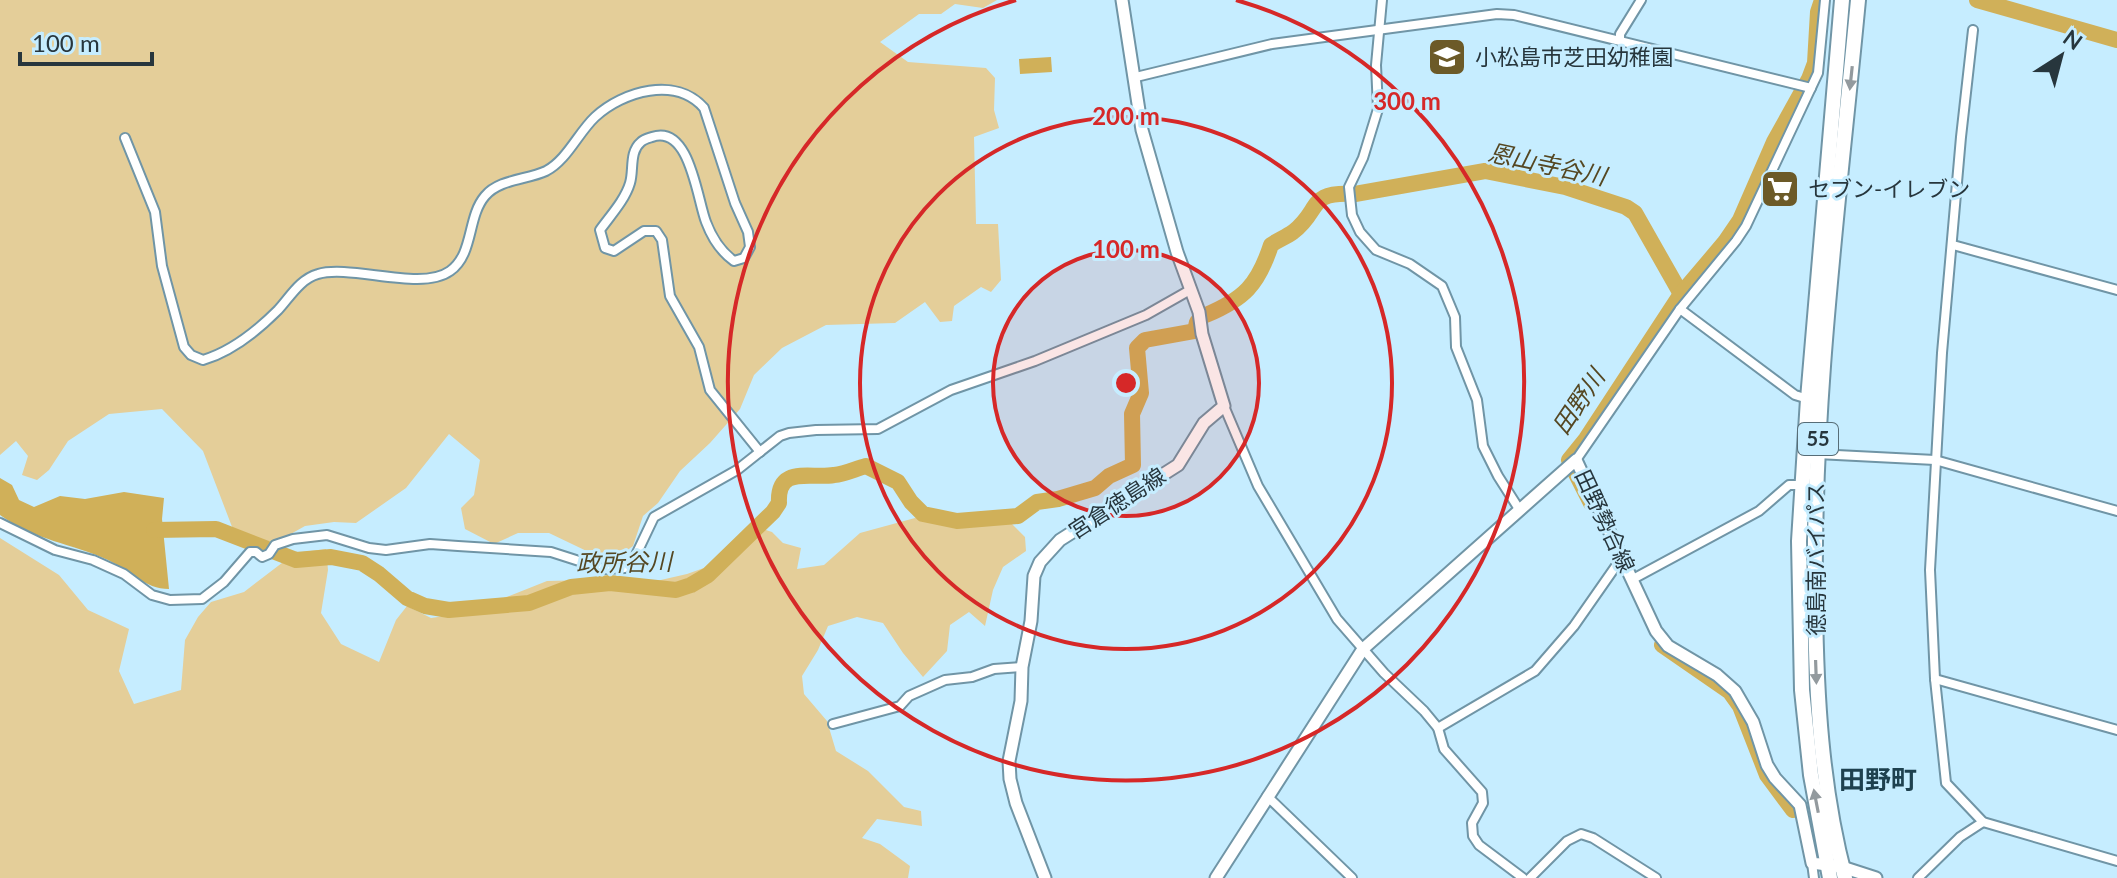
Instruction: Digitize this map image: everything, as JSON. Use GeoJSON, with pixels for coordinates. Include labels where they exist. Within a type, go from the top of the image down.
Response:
{"type":"FeatureCollection","features":[{"type":"Feature","properties":{"kind":"highway","name":"徳島南バイパス"},"geometry":{"type":"LineString","coordinates":[[1831,870],[1811,775],[1802,690],[1799,541],[1842,0]]}},
{"type":"Feature","properties":{"kind":"highway","name":"徳島南バイパス"},"geometry":{"type":"LineString","coordinates":[[1831,870],[1816,681],[1814,520],[1817,454],[1858,0]]}},
{"type":"Feature","properties":{"kind":"main road"},"geometry":{"type":"LineString","coordinates":[[1122,0],[1142,130],[1224,406]]}},
{"type":"Feature","properties":{"kind":"main road","name":"宮倉徳島線"},"geometry":{"type":"LineString","coordinates":[[1045,878],[1010,779],[1012,739],[1021,701],[1022,667],[1031,621],[1034,576],[1040,562],[1060,540],[1178,465],[1204,423],[1224,406]]}},
{"type":"Feature","properties":{"kind":"main road","name":"田野勢合線"},"geometry":{"type":"LineString","coordinates":[[1216,878],[1363,649],[1576,460],[1656,631],[1668,646],[1725,681],[1747,708],[1767,765],[1800,805],[1831,870]]}},
{"type":"Feature","properties":{"kind":"main road"},"geometry":{"type":"LineString","coordinates":[[1831,870],[1876,878]]}},
{"type":"Feature","properties":{"kind":"street"},"geometry":{"type":"LineString","coordinates":[[1382,0],[1376,65],[1378,109],[1367,149],[1352,177],[1349,194],[1352,215],[1366,241],[1376,250],[1410,264],[1442,286],[1455,317],[1456,347],[1477,400],[1483,446],[1519,509]]}},
{"type":"Feature","properties":{"kind":"street"},"geometry":{"type":"LineString","coordinates":[[1620,40],[1620,34],[1641,0]]}},
{"type":"Feature","properties":{"kind":"street"},"geometry":{"type":"LineString","coordinates":[[1576,460],[1680,309],[1746,226],[1807,87],[1820,65],[1825,0]]}},
{"type":"Feature","properties":{"kind":"street"},"geometry":{"type":"LineString","coordinates":[[1136,77],[1272,44],[1497,14],[1514,15],[1807,87]]}},
{"type":"Feature","properties":{"kind":"street"},"geometry":{"type":"LineString","coordinates":[[1973,30],[1961,137],[1935,460],[1930,570],[1935,679],[1946,783],[1983,822],[2117,861]]}},
{"type":"Feature","properties":{"kind":"street"},"geometry":{"type":"LineString","coordinates":[[125,138],[155,212],[162,266],[184,347],[191,355],[203,360],[215,357],[258,328],[309,277],[321,273],[389,278],[431,278],[447,274],[463,255],[475,208],[488,192],[546,171],[558,162],[598,114],[641,92],[674,91],[697,100],[704,108],[724,172],[748,232],[750,247],[744,258],[734,261],[721,252],[701,209],[687,156],[681,146],[667,136],[657,135],[641,142],[633,157],[627,191],[600,230],[600,236],[605,248],[614,251],[644,231],[656,231],[662,240],[670,296],[699,347],[710,390],[760,452]]}},
{"type":"Feature","properties":{"kind":"street"},"geometry":{"type":"LineString","coordinates":[[1953,245],[2117,290]]}},
{"type":"Feature","properties":{"kind":"street"},"geometry":{"type":"LineString","coordinates":[[0,523],[55,550],[93,560],[124,574],[152,595],[170,600],[202,599],[224,582],[250,552],[262,557],[269,554],[275,545],[309,536],[327,535],[386,550],[430,544],[551,552],[604,569],[625,568],[634,559],[654,517],[737,470],[789,433],[878,429],[951,390],[1035,361],[1146,315],[1190,290]]}},
{"type":"Feature","properties":{"kind":"street"},"geometry":{"type":"LineString","coordinates":[[1680,309],[1795,395],[1808,399]]}},
{"type":"Feature","properties":{"kind":"street"},"geometry":{"type":"LineString","coordinates":[[1224,406],[1258,486],[1337,619],[1438,728],[1444,749],[1482,792],[1483,803],[1472,823],[1473,836],[1479,845],[1523,878]]}},
{"type":"Feature","properties":{"kind":"street"},"geometry":{"type":"LineString","coordinates":[[1817,454],[1935,460],[2117,511]]}},
{"type":"Feature","properties":{"kind":"street"},"geometry":{"type":"LineString","coordinates":[[1633,579],[1759,511],[1789,485],[1802,485]]}},
{"type":"Feature","properties":{"kind":"street"},"geometry":{"type":"LineString","coordinates":[[1438,728],[1535,671],[1574,626],[1621,560]]}},
{"type":"Feature","properties":{"kind":"street"},"geometry":{"type":"LineString","coordinates":[[833,724],[900,706],[909,696],[945,680],[972,677],[994,669],[1022,667]]}},
{"type":"Feature","properties":{"kind":"street"},"geometry":{"type":"LineString","coordinates":[[1935,679],[2117,730]]}},
{"type":"Feature","properties":{"kind":"street"},"geometry":{"type":"LineString","coordinates":[[1267,796],[1352,878]]}},
{"type":"Feature","properties":{"kind":"street"},"geometry":{"type":"LineString","coordinates":[[1918,878],[1960,837],[1983,822]]}},
{"type":"Feature","properties":{"kind":"street"},"geometry":{"type":"LineString","coordinates":[[1530,878],[1567,841],[1581,834],[1593,838],[1656,878]]}},
{"type":"Feature","properties":{"kind":"street"},"geometry":{"type":"LineString","coordinates":[[1814,878],[1831,870]]}},
{"type":"Feature","properties":{"kind":"shaded area"},"geometry":{"type":"Polygon","coordinates":[[[0,0],[997,0],[983,8],[955,4],[941,14],[919,14],[880,42],[908,62],[986,68],[995,78],[994,110],[999,128],[974,137],[976,224],[998,224],[1001,280],[991,292],[981,287],[954,306],[952,321],[940,322],[925,302],[895,323],[826,325],[782,348],[754,375],[740,409],[680,471],[658,503],[643,516],[633,546],[618,557],[597,556],[549,533],[518,533],[494,544],[465,529],[461,508],[474,495],[480,460],[449,434],[406,488],[356,523],[305,526],[280,540],[261,542],[234,532],[203,451],[162,409],[109,414],[68,441],[49,470],[37,480],[22,475],[28,456],[16,441],[0,455],[0,0]]]}},
{"type":"Feature","properties":{"kind":"shaded area"},"geometry":{"type":"Polygon","coordinates":[[[1051,57],[1052,72],[1020,74],[1019,59],[1051,57]]]}},
{"type":"Feature","properties":{"kind":"shaded area"},"geometry":{"type":"Polygon","coordinates":[[[0,478],[12,485],[19,500],[34,507],[60,496],[85,499],[124,492],[164,498],[162,519],[169,589],[152,586],[108,560],[13,524],[0,515],[0,478]]]}},
{"type":"Feature","properties":{"kind":"shaded area"},"geometry":{"type":"Polygon","coordinates":[[[915,518],[957,524],[1007,519],[1025,537],[1026,551],[1003,567],[993,590],[985,626],[969,612],[950,625],[947,651],[923,677],[883,623],[857,617],[828,626],[802,676],[804,694],[827,721],[836,751],[868,771],[904,807],[921,811],[922,826],[877,819],[862,838],[880,844],[910,866],[908,878],[0,878],[0,538],[59,575],[88,610],[129,629],[119,671],[134,704],[181,690],[185,640],[198,617],[211,602],[244,592],[295,553],[326,549],[328,570],[321,613],[341,644],[379,662],[396,620],[407,606],[431,618],[466,613],[547,581],[589,580],[617,591],[715,564],[750,525],[772,532],[783,543],[801,548],[797,569],[824,565],[860,533],[915,518]]]}},
{"type":"Feature","properties":{"kind":"waterway","name":"田野川"},"geometry":{"type":"LineString","coordinates":[[1591,503],[1569,460],[1681,294],[1740,220],[1774,142],[1815,63],[1818,12],[1822,0]]}},
{"type":"Feature","properties":{"kind":"waterway","name":"田野川"},"geometry":{"type":"LineString","coordinates":[[1977,0],[2117,40]]}},
{"type":"Feature","properties":{"kind":"waterway","name":"恩山寺谷川"},"geometry":{"type":"LineString","coordinates":[[1206,315],[1230,303],[1248,289],[1261,271],[1271,245],[1302,224],[1321,199],[1485,171],[1565,187],[1626,207],[1635,213],[1681,294]]}},
{"type":"Feature","properties":{"kind":"waterway","name":"政所谷川"},"geometry":{"type":"LineString","coordinates":[[154,530],[216,529],[296,560],[331,557],[362,563],[407,598],[425,606],[449,610],[529,603],[571,587],[610,583],[676,590],[708,575],[773,512],[779,503],[783,483],[797,476],[825,476],[866,466],[898,482],[923,514],[957,521],[1018,516],[1037,502],[1095,488],[1109,476],[1133,465],[1132,414],[1141,393],[1137,348],[1145,340],[1195,331],[1197,322]]}},
{"type":"Feature","properties":{"kind":"waterway","name":"田野川"},"geometry":{"type":"LineString","coordinates":[[1662,645],[1730,692],[1740,706],[1767,775],[1793,810]]}},
{"type":"Feature","properties":{"kind":"place","name":"小松島市芝田幼稚園"},"geometry":{"type":"Point","coordinates":[1447,57]}},
{"type":"Feature","properties":{"kind":"place","name":"セブン-イレブン"},"geometry":{"type":"Point","coordinates":[1780,189]}},
{"type":"Feature","properties":{"kind":"district","name":"田野町"},"geometry":{"type":"Point","coordinates":[1878,780]}}]}
